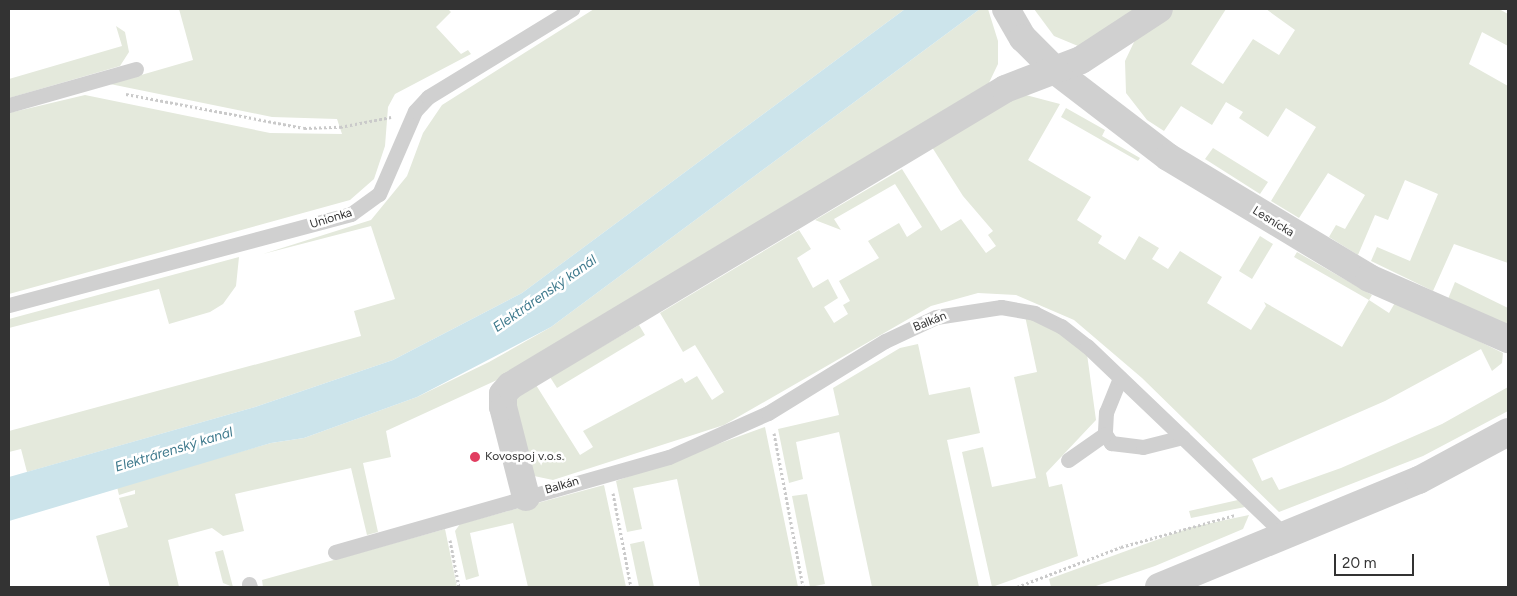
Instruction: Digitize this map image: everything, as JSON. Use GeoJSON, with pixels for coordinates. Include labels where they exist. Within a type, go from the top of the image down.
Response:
{"type":"FeatureCollection","features":[{"type":"Feature","properties":{"kind":"street","name":"Lesnícka"},"geometry":{"type":"LineString","coordinates":[[1006,9],[1023,38],[1057,72],[1168,157],[1314,248],[1386,286],[1508,339]]}},
{"type":"Feature","properties":{"kind":"street"},"geometry":{"type":"LineString","coordinates":[[526,497],[503,407],[503,394],[510,386],[1005,89],[1057,72],[1159,9]]}},
{"type":"Feature","properties":{"kind":"street"},"geometry":{"type":"LineString","coordinates":[[1159,587],[1419,480],[1508,432]]}},
{"type":"Feature","properties":{"kind":"lane","name":"Unionka"},"geometry":{"type":"LineString","coordinates":[[9,305],[351,214],[373,200],[388,180],[416,111],[428,97],[509,44],[572,9]]}},
{"type":"Feature","properties":{"kind":"lane"},"geometry":{"type":"LineString","coordinates":[[9,105],[136,69]]}},
{"type":"Feature","properties":{"kind":"lane","name":"Balkán"},"geometry":{"type":"LineString","coordinates":[[335,552],[669,456],[768,413],[885,342],[936,317],[973,308],[1034,313],[1061,326],[1120,378],[1284,534]]}},
{"type":"Feature","properties":{"kind":"lane"},"geometry":{"type":"LineString","coordinates":[[1120,378],[1106,412],[1105,434],[1111,443],[1122,447],[1183,437]]}},
{"type":"Feature","properties":{"kind":"lane"},"geometry":{"type":"LineString","coordinates":[[1068,460],[1105,434]]}},
{"type":"Feature","properties":{"kind":"path"},"geometry":{"type":"LineString","coordinates":[[123,94],[304,128],[340,127],[416,111]]}},
{"type":"Feature","properties":{"kind":"path"},"geometry":{"type":"LineString","coordinates":[[768,413],[803,587]]}},
{"type":"Feature","properties":{"kind":"path"},"geometry":{"type":"LineString","coordinates":[[608,473],[631,587]]}},
{"type":"Feature","properties":{"kind":"path"},"geometry":{"type":"LineString","coordinates":[[1017,587],[1172,530],[1257,508]]}},
{"type":"Feature","properties":{"kind":"path"},"geometry":{"type":"LineString","coordinates":[[447,519],[459,587]]}},
{"type":"Feature","properties":{"kind":"shaded area"},"geometry":{"type":"Polygon","coordinates":[[[179,9],[448,9],[451,12],[436,27],[461,54],[468,50],[471,54],[395,94],[388,107],[385,146],[374,179],[350,200],[9,294],[9,113],[85,95],[270,133],[342,134],[337,119],[272,117],[110,84],[193,60],[179,9]]]}},
{"type":"Feature","properties":{"kind":"shaded area"},"geometry":{"type":"Polygon","coordinates":[[[594,9],[905,9],[522,293],[393,360],[255,407],[27,472],[21,449],[9,452],[9,431],[361,336],[354,311],[395,299],[371,226],[263,254],[371,220],[407,176],[423,133],[442,105],[594,9]]]}},
{"type":"Feature","properties":{"kind":"shaded area"},"geometry":{"type":"Polygon","coordinates":[[[980,9],[988,9],[998,41],[998,64],[986,89],[497,380],[386,431],[391,457],[363,463],[378,532],[367,535],[351,468],[235,494],[244,531],[223,536],[212,528],[168,540],[179,587],[110,587],[96,536],[128,527],[119,498],[135,494],[135,490],[119,495],[117,487],[271,443],[304,438],[417,397],[489,362],[551,327],[980,9]]]}},
{"type":"Feature","properties":{"kind":"shaded area"},"geometry":{"type":"Polygon","coordinates":[[[1034,9],[1144,9],[1078,46],[1054,36],[1034,9]]]}},
{"type":"Feature","properties":{"kind":"shaded area"},"geometry":{"type":"Polygon","coordinates":[[[1173,9],[1226,9],[1191,64],[1223,84],[1253,39],[1279,55],[1295,30],[1266,9],[1499,9],[1508,14],[1508,46],[1482,32],[1469,64],[1508,86],[1508,263],[1454,244],[1433,291],[1371,261],[1377,247],[1410,261],[1438,194],[1405,180],[1388,220],[1375,215],[1358,255],[1329,237],[1336,225],[1345,229],[1365,195],[1328,173],[1299,218],[1271,201],[1316,127],[1286,108],[1268,137],[1239,118],[1243,112],[1226,102],[1212,125],[1181,106],[1164,131],[1147,120],[1126,93],[1125,61],[1135,40],[1173,9]]]}},
{"type":"Feature","properties":{"kind":"shaded area"},"geometry":{"type":"Polygon","coordinates":[[[116,26],[125,32],[129,52],[120,66],[9,98],[9,79],[122,46],[116,26]]]}},
{"type":"Feature","properties":{"kind":"shaded area"},"geometry":{"type":"Polygon","coordinates":[[[1022,94],[1060,104],[1028,160],[1091,197],[1077,220],[1102,236],[1098,243],[1125,260],[1139,236],[1159,248],[1152,259],[1168,269],[1180,251],[1222,277],[1207,303],[1251,330],[1266,306],[1264,302],[1342,347],[1369,300],[1389,313],[1396,301],[1503,353],[1502,363],[1492,371],[1481,349],[1385,401],[1252,459],[1262,481],[1272,477],[1279,490],[1341,468],[1442,424],[1508,387],[1508,411],[1423,456],[1279,512],[1142,378],[1074,320],[1016,295],[978,293],[931,306],[724,425],[553,480],[534,476],[511,400],[536,385],[580,455],[593,447],[583,431],[682,378],[685,383],[697,376],[712,400],[724,392],[695,345],[683,352],[660,313],[799,230],[811,249],[797,258],[813,288],[828,279],[838,298],[824,307],[834,323],[848,314],[843,305],[850,301],[839,281],[879,258],[868,241],[899,223],[907,237],[922,227],[895,184],[834,219],[841,230],[815,220],[902,169],[941,231],[961,219],[986,253],[996,246],[988,235],[993,231],[963,196],[930,144],[1022,94]]]}},
{"type":"Feature","properties":{"kind":"shaded area"},"geometry":{"type":"Polygon","coordinates":[[[1066,108],[1105,130],[1102,136],[1140,158],[1138,161],[1061,117],[1066,108]]]}},
{"type":"Feature","properties":{"kind":"shaded area"},"geometry":{"type":"Polygon","coordinates":[[[1213,148],[1268,182],[1260,194],[1205,159],[1213,148]]]}},
{"type":"Feature","properties":{"kind":"shaded area"},"geometry":{"type":"Polygon","coordinates":[[[1260,236],[1273,244],[1252,279],[1239,271],[1260,236]]]}},
{"type":"Feature","properties":{"kind":"shaded area"},"geometry":{"type":"Polygon","coordinates":[[[1297,252],[1372,295],[1369,300],[1294,257],[1297,252]]]}},
{"type":"Feature","properties":{"kind":"shaded area"},"geometry":{"type":"Polygon","coordinates":[[[239,257],[236,286],[223,304],[210,312],[169,324],[159,289],[9,328],[9,319],[239,257]]]}},
{"type":"Feature","properties":{"kind":"shaded area"},"geometry":{"type":"Polygon","coordinates":[[[1455,282],[1508,308],[1508,326],[1448,299],[1455,282]]]}},
{"type":"Feature","properties":{"kind":"shaded area"},"geometry":{"type":"Polygon","coordinates":[[[1025,316],[1054,328],[1087,354],[1096,420],[1046,473],[1049,487],[1062,484],[1078,556],[992,587],[962,452],[983,447],[992,487],[1036,478],[1014,377],[1037,372],[1025,316]]]}},
{"type":"Feature","properties":{"kind":"shaded area"},"geometry":{"type":"Polygon","coordinates":[[[639,325],[645,335],[557,388],[550,377],[639,325]]]}},
{"type":"Feature","properties":{"kind":"shaded area"},"geometry":{"type":"Polygon","coordinates":[[[918,344],[929,395],[970,387],[980,433],[947,440],[979,587],[872,587],[839,432],[796,442],[803,479],[789,483],[778,429],[839,415],[833,388],[900,348],[918,344]]]}},
{"type":"Feature","properties":{"kind":"shaded area"},"geometry":{"type":"Polygon","coordinates":[[[765,427],[798,587],[700,587],[677,479],[633,488],[642,529],[627,532],[616,481],[765,427]]]}},
{"type":"Feature","properties":{"kind":"shaded area"},"geometry":{"type":"Polygon","coordinates":[[[604,485],[626,587],[528,587],[513,523],[470,533],[479,576],[466,580],[455,531],[460,524],[604,485]]]}},
{"type":"Feature","properties":{"kind":"shaded area"},"geometry":{"type":"Polygon","coordinates":[[[807,494],[825,584],[810,587],[792,496],[807,494]]]}},
{"type":"Feature","properties":{"kind":"shaded area"},"geometry":{"type":"Polygon","coordinates":[[[1238,500],[1245,507],[1191,518],[1189,511],[1238,500]]]}},
{"type":"Feature","properties":{"kind":"shaded area"},"geometry":{"type":"Polygon","coordinates":[[[1249,515],[1243,529],[1155,566],[1093,587],[1051,587],[1049,579],[1192,527],[1249,515]]]}},
{"type":"Feature","properties":{"kind":"shaded area"},"geometry":{"type":"Polygon","coordinates":[[[445,529],[457,587],[263,587],[262,580],[445,529]]]}},
{"type":"Feature","properties":{"kind":"shaded area"},"geometry":{"type":"Polygon","coordinates":[[[644,541],[654,587],[639,587],[630,544],[644,541]]]}},
{"type":"Feature","properties":{"kind":"shaded area"},"geometry":{"type":"Polygon","coordinates":[[[223,550],[233,587],[223,583],[215,552],[223,550]]]}},
{"type":"Feature","properties":{"kind":"water","name":"Elektrárenský kanál"},"geometry":{"type":"Polygon","coordinates":[[[905,9],[980,9],[551,327],[417,397],[304,438],[271,443],[9,521],[9,477],[255,407],[393,360],[522,293],[905,9]]]}},
{"type":"Feature","properties":{"kind":"place","name":"Kovospoj v.o.s."},"geometry":{"type":"Point","coordinates":[475,457]}}]}
